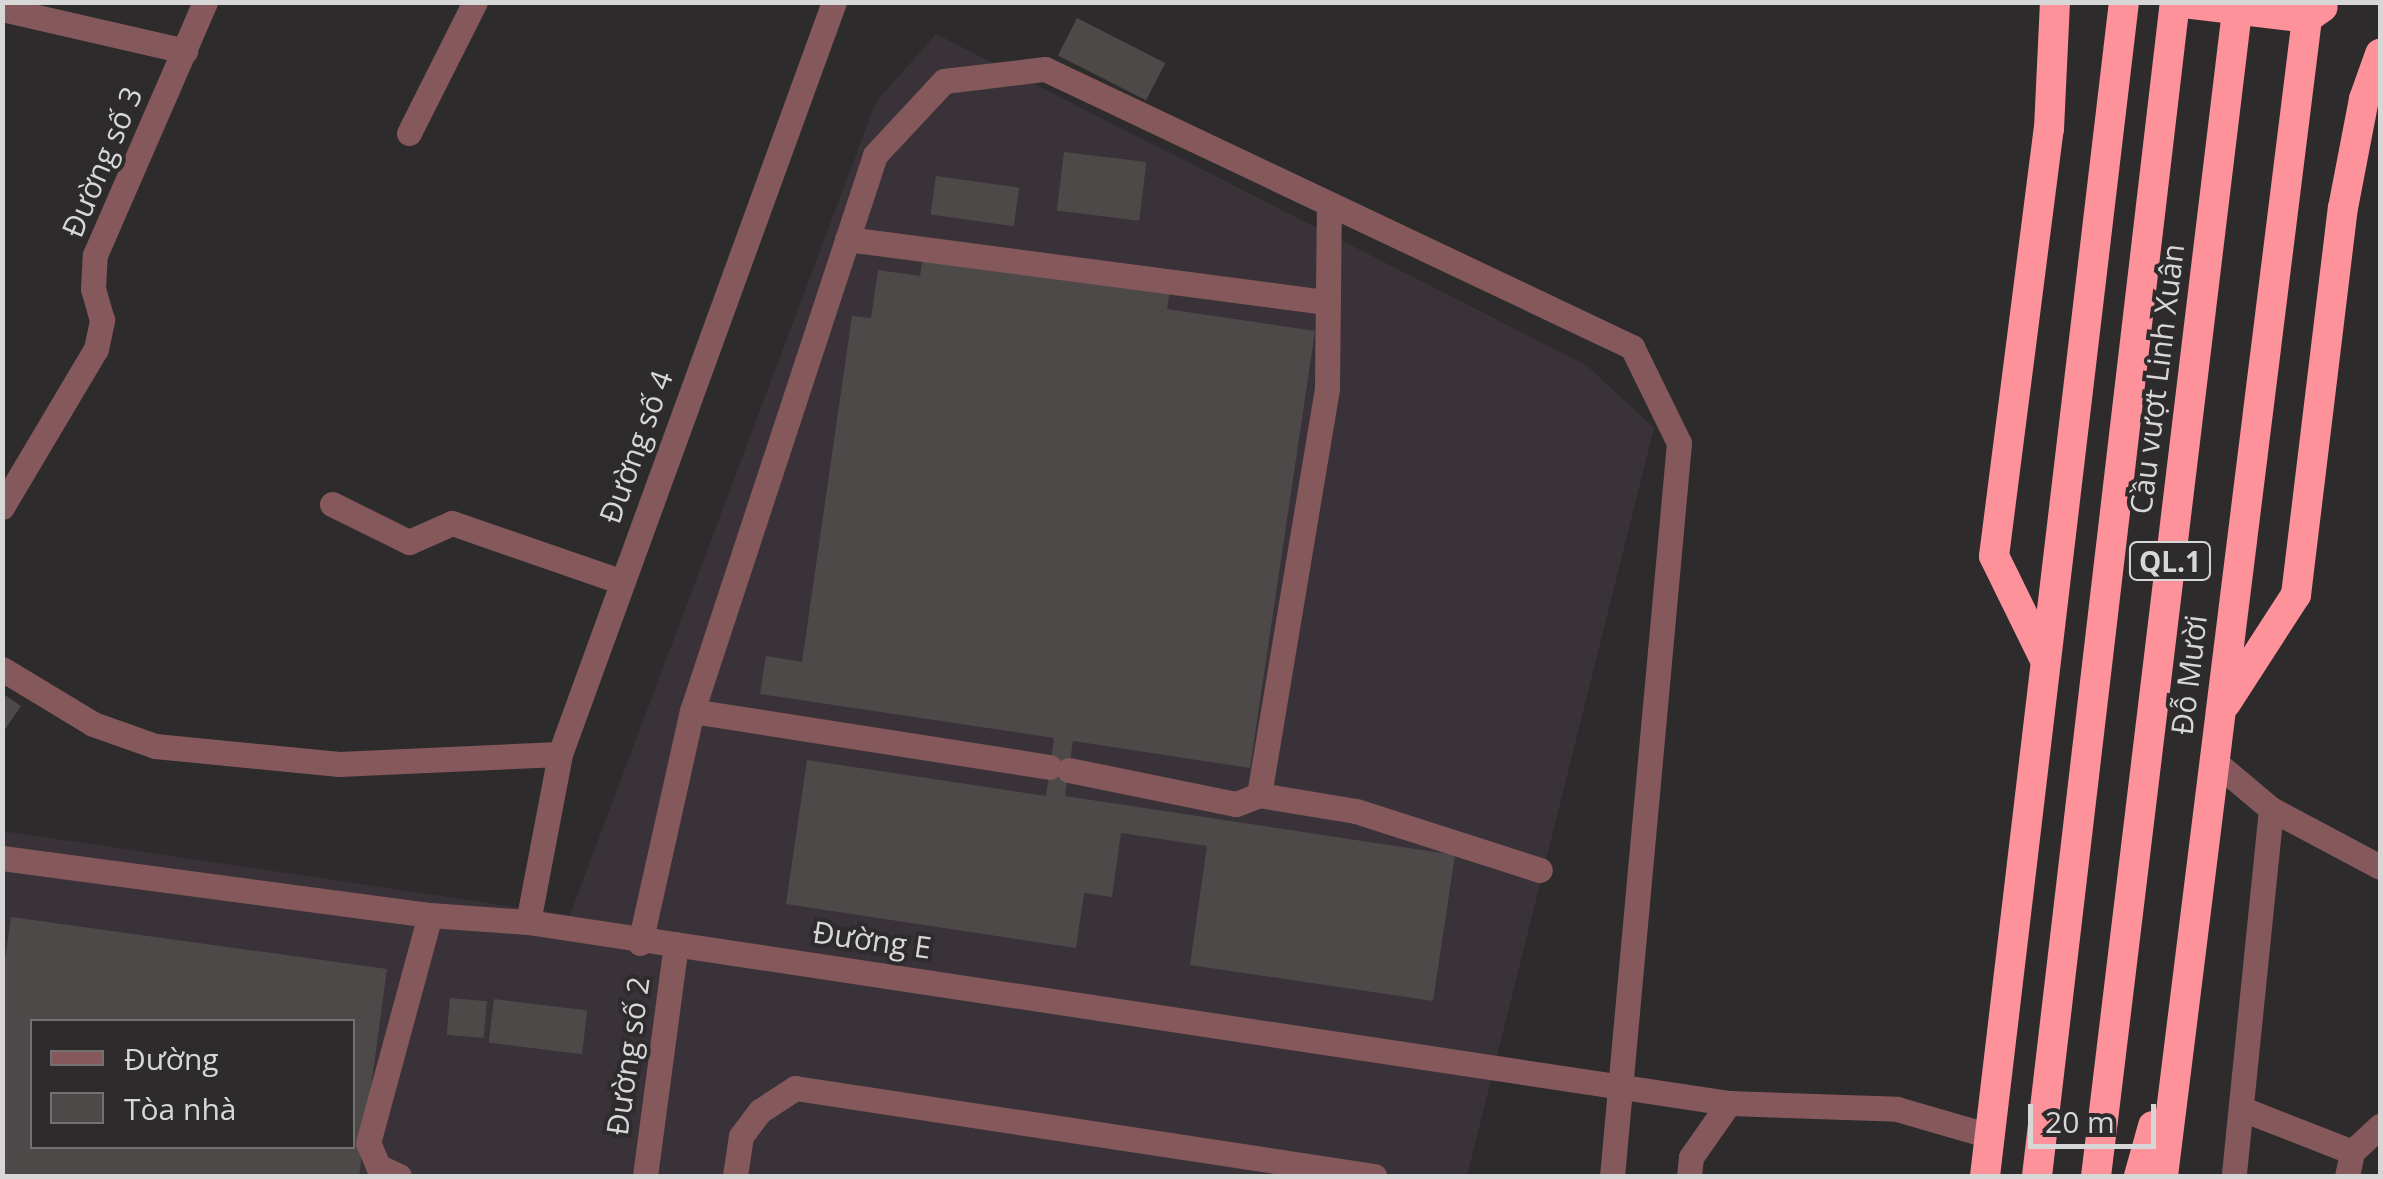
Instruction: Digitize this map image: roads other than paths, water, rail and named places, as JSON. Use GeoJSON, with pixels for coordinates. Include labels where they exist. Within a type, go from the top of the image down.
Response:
{"type":"FeatureCollection","features":[{"type":"Feature","properties":{"kind":"highway"},"geometry":{"type":"LineString","coordinates":[[2043,656],[1994,556],[2051,112],[2055,2]]}},
{"type":"Feature","properties":{"kind":"highway"},"geometry":{"type":"LineString","coordinates":[[1985,1176],[2043,656],[2124,2]]}},
{"type":"Feature","properties":{"kind":"highway"},"geometry":{"type":"LineString","coordinates":[[2175,2],[2315,8]]}},
{"type":"Feature","properties":{"kind":"highway","name":"Cầu vượt Linh Xuân"},"geometry":{"type":"LineString","coordinates":[[2037,1176],[2175,2]]}},
{"type":"Feature","properties":{"kind":"highway","name":"Cầu vượt Linh Xuân"},"geometry":{"type":"LineString","coordinates":[[2096,1176],[2238,2]]}},
{"type":"Feature","properties":{"kind":"highway","name":"Đỗ Mười"},"geometry":{"type":"LineString","coordinates":[[2162,1176],[2315,8]]}},
{"type":"Feature","properties":{"kind":"highway"},"geometry":{"type":"LineString","coordinates":[[2220,712],[2296,596],[2343,208],[2364,98],[2380,54]]}},
{"type":"Feature","properties":{"kind":"highway"},"geometry":{"type":"LineString","coordinates":[[2139,1176],[2181,1023]]}},
{"type":"Feature","properties":{"kind":"highway"},"geometry":{"type":"LineString","coordinates":[[1990,1136],[1993,1176]]}},
{"type":"Feature","properties":{"kind":"street","name":"Đường số 3"},"geometry":{"type":"LineString","coordinates":[[2,507],[96,349],[102,320],[94,289],[95,255],[205,2]]}},
{"type":"Feature","properties":{"kind":"street"},"geometry":{"type":"LineString","coordinates":[[409,133],[474,2]]}},
{"type":"Feature","properties":{"kind":"street","name":"Đường số 4"},"geometry":{"type":"LineString","coordinates":[[528,922],[560,754],[830,4]]}},
{"type":"Feature","properties":{"kind":"street"},"geometry":{"type":"LineString","coordinates":[[2,9],[185,52]]}},
{"type":"Feature","properties":{"kind":"street"},"geometry":{"type":"LineString","coordinates":[[640,943],[692,711],[874,155],[944,81],[1045,70],[1329,209],[1632,347],[1679,444],[1612,1176]]}},
{"type":"Feature","properties":{"kind":"street"},"geometry":{"type":"LineString","coordinates":[[1259,795],[1327,388],[1329,209]]}},
{"type":"Feature","properties":{"kind":"street"},"geometry":{"type":"LineString","coordinates":[[847,238],[1328,302]]}},
{"type":"Feature","properties":{"kind":"street"},"geometry":{"type":"LineString","coordinates":[[332,504],[409,542],[452,523],[622,582]]}},
{"type":"Feature","properties":{"kind":"street"},"geometry":{"type":"LineString","coordinates":[[2,669],[94,724],[156,746],[339,764],[560,754]]}},
{"type":"Feature","properties":{"kind":"street"},"geometry":{"type":"LineString","coordinates":[[692,711],[1059,769],[1236,804],[1259,795],[1376,816],[1540,870]]}},
{"type":"Feature","properties":{"kind":"street"},"geometry":{"type":"LineString","coordinates":[[2214,761],[2271,809],[2380,867]]}},
{"type":"Feature","properties":{"kind":"street"},"geometry":{"type":"LineString","coordinates":[[2234,1176],[2245,1110],[2271,809]]}},
{"type":"Feature","properties":{"kind":"street","name":"Đường E"},"geometry":{"type":"LineString","coordinates":[[2,858],[430,915],[528,922],[640,943],[676,944],[1623,1082],[1729,1102],[1897,1110],[1990,1136]]}},
{"type":"Feature","properties":{"kind":"street"},"geometry":{"type":"LineString","coordinates":[[398,1176],[378,1166],[368,1143],[430,915]]}},
{"type":"Feature","properties":{"kind":"street","name":"Đường số 2"},"geometry":{"type":"LineString","coordinates":[[645,1176],[676,944]]}},
{"type":"Feature","properties":{"kind":"street"},"geometry":{"type":"LineString","coordinates":[[735,1176],[741,1136],[760,1111],[795,1088],[1374,1176]]}},
{"type":"Feature","properties":{"kind":"street"},"geometry":{"type":"LineString","coordinates":[[1689,1176],[1691,1157],[1729,1102]]}},
{"type":"Feature","properties":{"kind":"street"},"geometry":{"type":"LineString","coordinates":[[2245,1110],[2350,1164],[2380,1126]]}}]}
